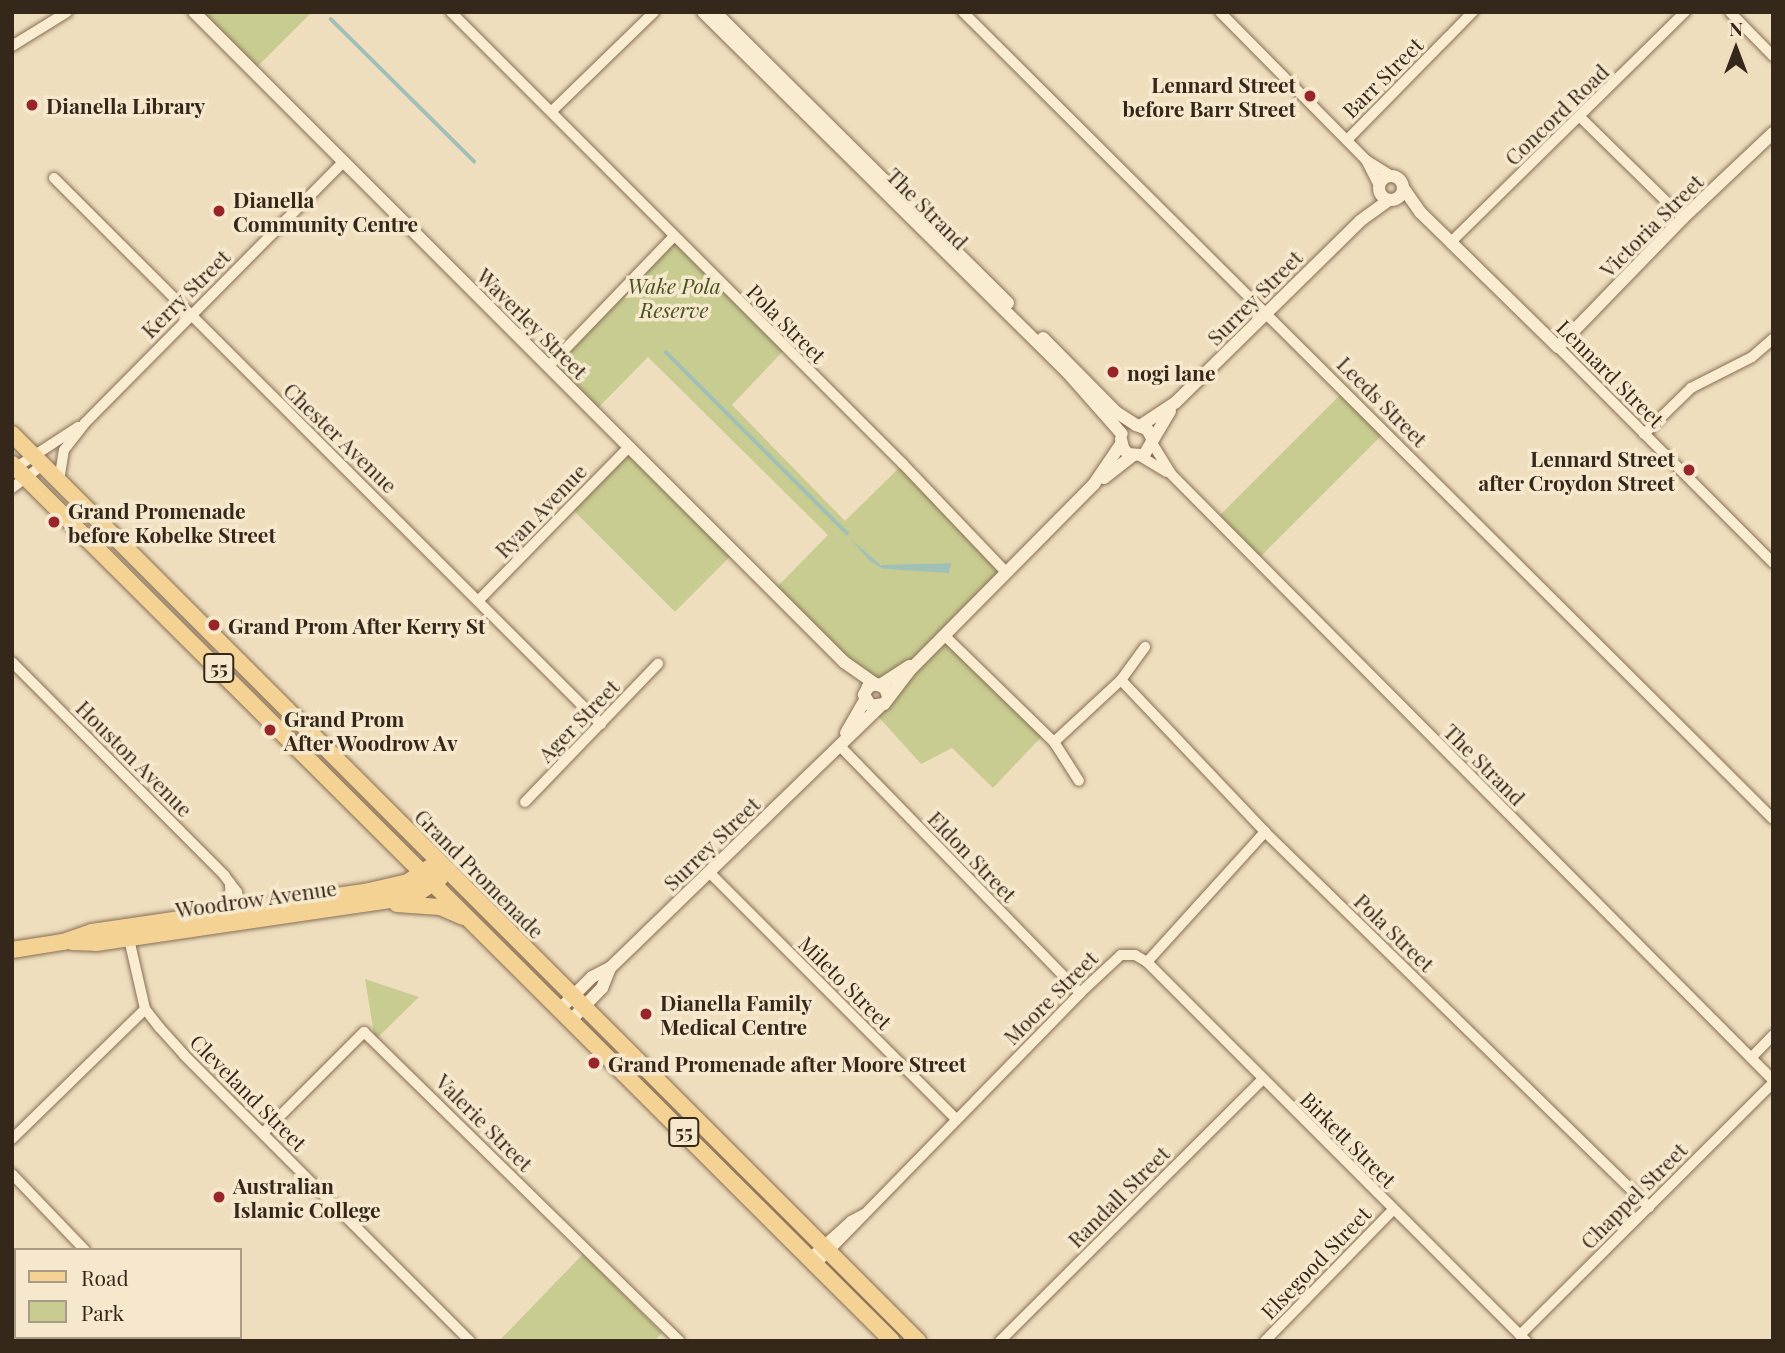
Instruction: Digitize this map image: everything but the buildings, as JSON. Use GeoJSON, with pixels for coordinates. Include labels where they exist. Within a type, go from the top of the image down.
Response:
{"type":"FeatureCollection","features":[{"type":"Feature","properties":{"kind":"main road","name":"Grand Promenade"},"geometry":{"type":"LineString","coordinates":[[12,434],[918,1341]]}},
{"type":"Feature","properties":{"kind":"main road","name":"Grand Promenade"},"geometry":{"type":"LineString","coordinates":[[17,470],[401,848],[892,1341]]}},
{"type":"Feature","properties":{"kind":"main road"},"geometry":{"type":"LineString","coordinates":[[366,897],[397,876],[401,848]]}},
{"type":"Feature","properties":{"kind":"main road","name":"Woodrow Avenue"},"geometry":{"type":"LineString","coordinates":[[12,950],[63,942],[93,932],[237,916],[366,897],[397,899],[418,893],[429,878],[443,866]]}},
{"type":"Feature","properties":{"kind":"main road"},"geometry":{"type":"LineString","coordinates":[[366,897],[440,907],[474,924]]}},
{"type":"Feature","properties":{"kind":"main road","name":"Woodrow Avenue"},"geometry":{"type":"LineString","coordinates":[[63,942],[96,943],[129,939],[237,916]]}},
{"type":"Feature","properties":{"kind":"street"},"geometry":{"type":"LineString","coordinates":[[12,46],[67,12]]}},
{"type":"Feature","properties":{"kind":"street","name":"Waverley Street"},"geometry":{"type":"LineString","coordinates":[[194,12],[844,662],[881,693]]}},
{"type":"Feature","properties":{"kind":"street","name":"Pola Street"},"geometry":{"type":"LineString","coordinates":[[452,12],[673,237],[903,464],[1006,572]]}},
{"type":"Feature","properties":{"kind":"street"},"geometry":{"type":"LineString","coordinates":[[552,111],[654,12]]}},
{"type":"Feature","properties":{"kind":"street","name":"The Strand"},"geometry":{"type":"LineString","coordinates":[[703,12],[1068,373],[1122,439]]}},
{"type":"Feature","properties":{"kind":"street","name":"The Strand"},"geometry":{"type":"LineString","coordinates":[[715,12],[1116,412],[1138,425]]}},
{"type":"Feature","properties":{"kind":"street","name":"Leeds Street"},"geometry":{"type":"LineString","coordinates":[[963,12],[1773,819]]}},
{"type":"Feature","properties":{"kind":"street","name":"Barr Street"},"geometry":{"type":"LineString","coordinates":[[1347,140],[1473,12]]}},
{"type":"Feature","properties":{"kind":"street","name":"Concord Road"},"geometry":{"type":"LineString","coordinates":[[1452,241],[1685,12]]}},
{"type":"Feature","properties":{"kind":"street"},"geometry":{"type":"LineString","coordinates":[[1730,12],[1773,56]]}},
{"type":"Feature","properties":{"kind":"street","name":"Lennard Street"},"geometry":{"type":"LineString","coordinates":[[1225,14],[1366,160],[1400,180],[1420,212],[1773,563]]}},
{"type":"Feature","properties":{"kind":"street"},"geometry":{"type":"LineString","coordinates":[[1580,117],[1683,218]]}},
{"type":"Feature","properties":{"kind":"street","name":"Victoria Street"},"geometry":{"type":"LineString","coordinates":[[1558,347],[1683,218],[1773,133]]}},
{"type":"Feature","properties":{"kind":"street","name":"Lennard Street"},"geometry":{"type":"LineString","coordinates":[[1366,160],[1382,197],[1420,212]]}},
{"type":"Feature","properties":{"kind":"street","name":"Kerry Street"},"geometry":{"type":"LineString","coordinates":[[59,482],[64,450],[85,423],[189,314],[344,161]]}},
{"type":"Feature","properties":{"kind":"street"},"geometry":{"type":"LineString","coordinates":[[1379,187],[1383,179],[1392,176]]}},
{"type":"Feature","properties":{"kind":"street","name":"Chester Avenue"},"geometry":{"type":"LineString","coordinates":[[54,178],[601,724]]}},
{"type":"Feature","properties":{"kind":"street","name":"Surrey Street"},"geometry":{"type":"LineString","coordinates":[[1360,221],[1379,187]]}},
{"type":"Feature","properties":{"kind":"street"},"geometry":{"type":"LineString","coordinates":[[1392,200],[1404,189]]}},
{"type":"Feature","properties":{"kind":"street","name":"Surrey Street"},"geometry":{"type":"LineString","coordinates":[[1152,440],[1176,402],[1266,311],[1360,221],[1392,200]]}},
{"type":"Feature","properties":{"kind":"street"},"geometry":{"type":"LineString","coordinates":[[549,366],[673,237]]}},
{"type":"Feature","properties":{"kind":"street"},"geometry":{"type":"LineString","coordinates":[[1644,434],[1691,388],[1752,357],[1773,338]]}},
{"type":"Feature","properties":{"kind":"street","name":"Surrey Street"},"geometry":{"type":"LineString","coordinates":[[1138,425],[1176,402]]}},
{"type":"Feature","properties":{"kind":"street","name":"Kerry Street"},"geometry":{"type":"LineString","coordinates":[[12,488],[17,470],[38,460],[85,423]]}},
{"type":"Feature","properties":{"kind":"street"},"geometry":{"type":"LineString","coordinates":[[1138,425],[1147,429],[1152,440],[1148,452],[1136,456],[1125,452],[1122,439],[1138,425]]}},
{"type":"Feature","properties":{"kind":"street","name":"Surrey Street"},"geometry":{"type":"LineString","coordinates":[[1094,484],[1122,439]]}},
{"type":"Feature","properties":{"kind":"street","name":"The Strand"},"geometry":{"type":"LineString","coordinates":[[1152,440],[1171,474],[1773,1081]]}},
{"type":"Feature","properties":{"kind":"street","name":"Ryan Avenue"},"geometry":{"type":"LineString","coordinates":[[478,601],[629,447]]}},
{"type":"Feature","properties":{"kind":"street","name":"The Strand"},"geometry":{"type":"LineString","coordinates":[[1136,456],[1171,474]]}},
{"type":"Feature","properties":{"kind":"street","name":"Surrey Street"},"geometry":{"type":"LineString","coordinates":[[566,1014],[578,1001],[592,977],[610,968],[839,745],[881,693],[945,636],[1094,484],[1136,456]]}},
{"type":"Feature","properties":{"kind":"street"},"geometry":{"type":"LineString","coordinates":[[945,636],[1054,742],[1079,781]]}},
{"type":"Feature","properties":{"kind":"street"},"geometry":{"type":"LineString","coordinates":[[1054,742],[1121,680],[1145,648]]}},
{"type":"Feature","properties":{"kind":"street","name":"Houston Avenue"},"geometry":{"type":"LineString","coordinates":[[12,662],[230,883],[237,916]]}},
{"type":"Feature","properties":{"kind":"street","name":"Waverley Street"},"geometry":{"type":"LineString","coordinates":[[844,662],[864,698]]}},
{"type":"Feature","properties":{"kind":"street","name":"Ager Street"},"geometry":{"type":"LineString","coordinates":[[525,802],[658,664]]}},
{"type":"Feature","properties":{"kind":"street","name":"Pola Street"},"geometry":{"type":"LineString","coordinates":[[1121,680],[1265,832],[1649,1206]]}},
{"type":"Feature","properties":{"kind":"street","name":"Surrey Street"},"geometry":{"type":"LineString","coordinates":[[839,745],[868,687],[881,693]]}},
{"type":"Feature","properties":{"kind":"street"},"geometry":{"type":"LineString","coordinates":[[864,698],[871,706],[881,693]]}},
{"type":"Feature","properties":{"kind":"street","name":"Eldon Street"},"geometry":{"type":"LineString","coordinates":[[839,745],[1080,993]]}},
{"type":"Feature","properties":{"kind":"street"},"geometry":{"type":"LineString","coordinates":[[1147,962],[1265,832]]}},
{"type":"Feature","properties":{"kind":"street","name":"Mileto Street"},"geometry":{"type":"LineString","coordinates":[[709,872],[956,1119]]}},
{"type":"Feature","properties":{"kind":"street","name":"Cleveland Street"},"geometry":{"type":"LineString","coordinates":[[129,939],[145,1009],[184,1055],[470,1341]]}},
{"type":"Feature","properties":{"kind":"street","name":"Moore Street"},"geometry":{"type":"LineString","coordinates":[[813,1261],[851,1221],[864,1214],[1080,993],[1121,955],[1135,955],[1147,962]]}},
{"type":"Feature","properties":{"kind":"street","name":"Birkett Street"},"geometry":{"type":"LineString","coordinates":[[1147,962],[1523,1338]]}},
{"type":"Feature","properties":{"kind":"street"},"geometry":{"type":"LineString","coordinates":[[12,1139],[145,1009]]}},
{"type":"Feature","properties":{"kind":"street","name":"Valerie Street"},"geometry":{"type":"LineString","coordinates":[[263,1133],[364,1032],[679,1341]]}},
{"type":"Feature","properties":{"kind":"street"},"geometry":{"type":"LineString","coordinates":[[1751,1058],[1773,1035]]}},
{"type":"Feature","properties":{"kind":"street","name":"Randall Street"},"geometry":{"type":"LineString","coordinates":[[1000,1341],[1263,1079]]}},
{"type":"Feature","properties":{"kind":"street","name":"Chappel Street"},"geometry":{"type":"LineString","coordinates":[[1523,1338],[1773,1081]]}},
{"type":"Feature","properties":{"kind":"street"},"geometry":{"type":"LineString","coordinates":[[12,1174],[83,1248]]}},
{"type":"Feature","properties":{"kind":"street","name":"Elsegood Street"},"geometry":{"type":"LineString","coordinates":[[1265,1341],[1393,1210]]}},
{"type":"Feature","properties":{"kind":"green space"},"geometry":{"type":"Polygon","coordinates":[[[194,12],[312,12],[253,71],[194,12]]]}},
{"type":"Feature","properties":{"kind":"green space","name":"Wake Pola Reserve"},"geometry":{"type":"Polygon","coordinates":[[[673,237],[786,348],[732,405],[845,521],[903,464],[1006,572],[945,636],[1045,733],[993,788],[952,748],[921,764],[867,704],[875,707],[887,691],[868,687],[774,590],[828,535],[648,357],[595,411],[549,366],[673,237]],[[849,538],[871,561],[883,569],[949,572],[950,563],[884,566],[872,560],[849,538]]]}},
{"type":"Feature","properties":{"kind":"green space"},"geometry":{"type":"Polygon","coordinates":[[[1345,390],[1386,431],[1257,560],[1216,519],[1345,390]]]}},
{"type":"Feature","properties":{"kind":"green space"},"geometry":{"type":"Polygon","coordinates":[[[629,447],[734,552],[675,612],[570,506],[629,447]]]}},
{"type":"Feature","properties":{"kind":"green space"},"geometry":{"type":"Polygon","coordinates":[[[365,979],[419,997],[375,1040],[365,979]]]}},
{"type":"Feature","properties":{"kind":"green space"},"geometry":{"type":"Polygon","coordinates":[[[583,1254],[662,1333],[654,1341],[499,1341],[583,1254]]]}},
{"type":"Feature","properties":{"kind":"water"},"geometry":{"type":"Polygon","coordinates":[[[849,538],[881,565],[951,563],[949,573],[883,569],[870,561],[849,538]]]}},
{"type":"Feature","properties":{"kind":"waterway"},"geometry":{"type":"LineString","coordinates":[[331,19],[474,161]]}},
{"type":"Feature","properties":{"kind":"waterway"},"geometry":{"type":"LineString","coordinates":[[666,352],[847,533]]}},
{"type":"Feature","properties":{"kind":"place","name":"Lennard Street before Barr Street"},"geometry":{"type":"Point","coordinates":[1310,96]}},
{"type":"Feature","properties":{"kind":"place","name":"Dianella Library"},"geometry":{"type":"Point","coordinates":[32,105]}},
{"type":"Feature","properties":{"kind":"place","name":"Dianella Community Centre"},"geometry":{"type":"Point","coordinates":[219,211]}},
{"type":"Feature","properties":{"kind":"place","name":"nogi lane"},"geometry":{"type":"Point","coordinates":[1113,372]}},
{"type":"Feature","properties":{"kind":"place","name":"Lennard Street after Croydon Street"},"geometry":{"type":"Point","coordinates":[1689,470]}},
{"type":"Feature","properties":{"kind":"place","name":"Grand Promenade before Kobelke Street"},"geometry":{"type":"Point","coordinates":[54,522]}},
{"type":"Feature","properties":{"kind":"place","name":"Grand Prom After Kerry St"},"geometry":{"type":"Point","coordinates":[214,625]}},
{"type":"Feature","properties":{"kind":"place","name":"Grand Prom After Woodrow Av"},"geometry":{"type":"Point","coordinates":[270,730]}},
{"type":"Feature","properties":{"kind":"place","name":"Dianella Family Medical Centre"},"geometry":{"type":"Point","coordinates":[646,1014]}},
{"type":"Feature","properties":{"kind":"place","name":"Grand Promenade after Moore Street"},"geometry":{"type":"Point","coordinates":[594,1063]}},
{"type":"Feature","properties":{"kind":"place","name":"Australian Islamic College"},"geometry":{"type":"Point","coordinates":[219,1197]}}]}
